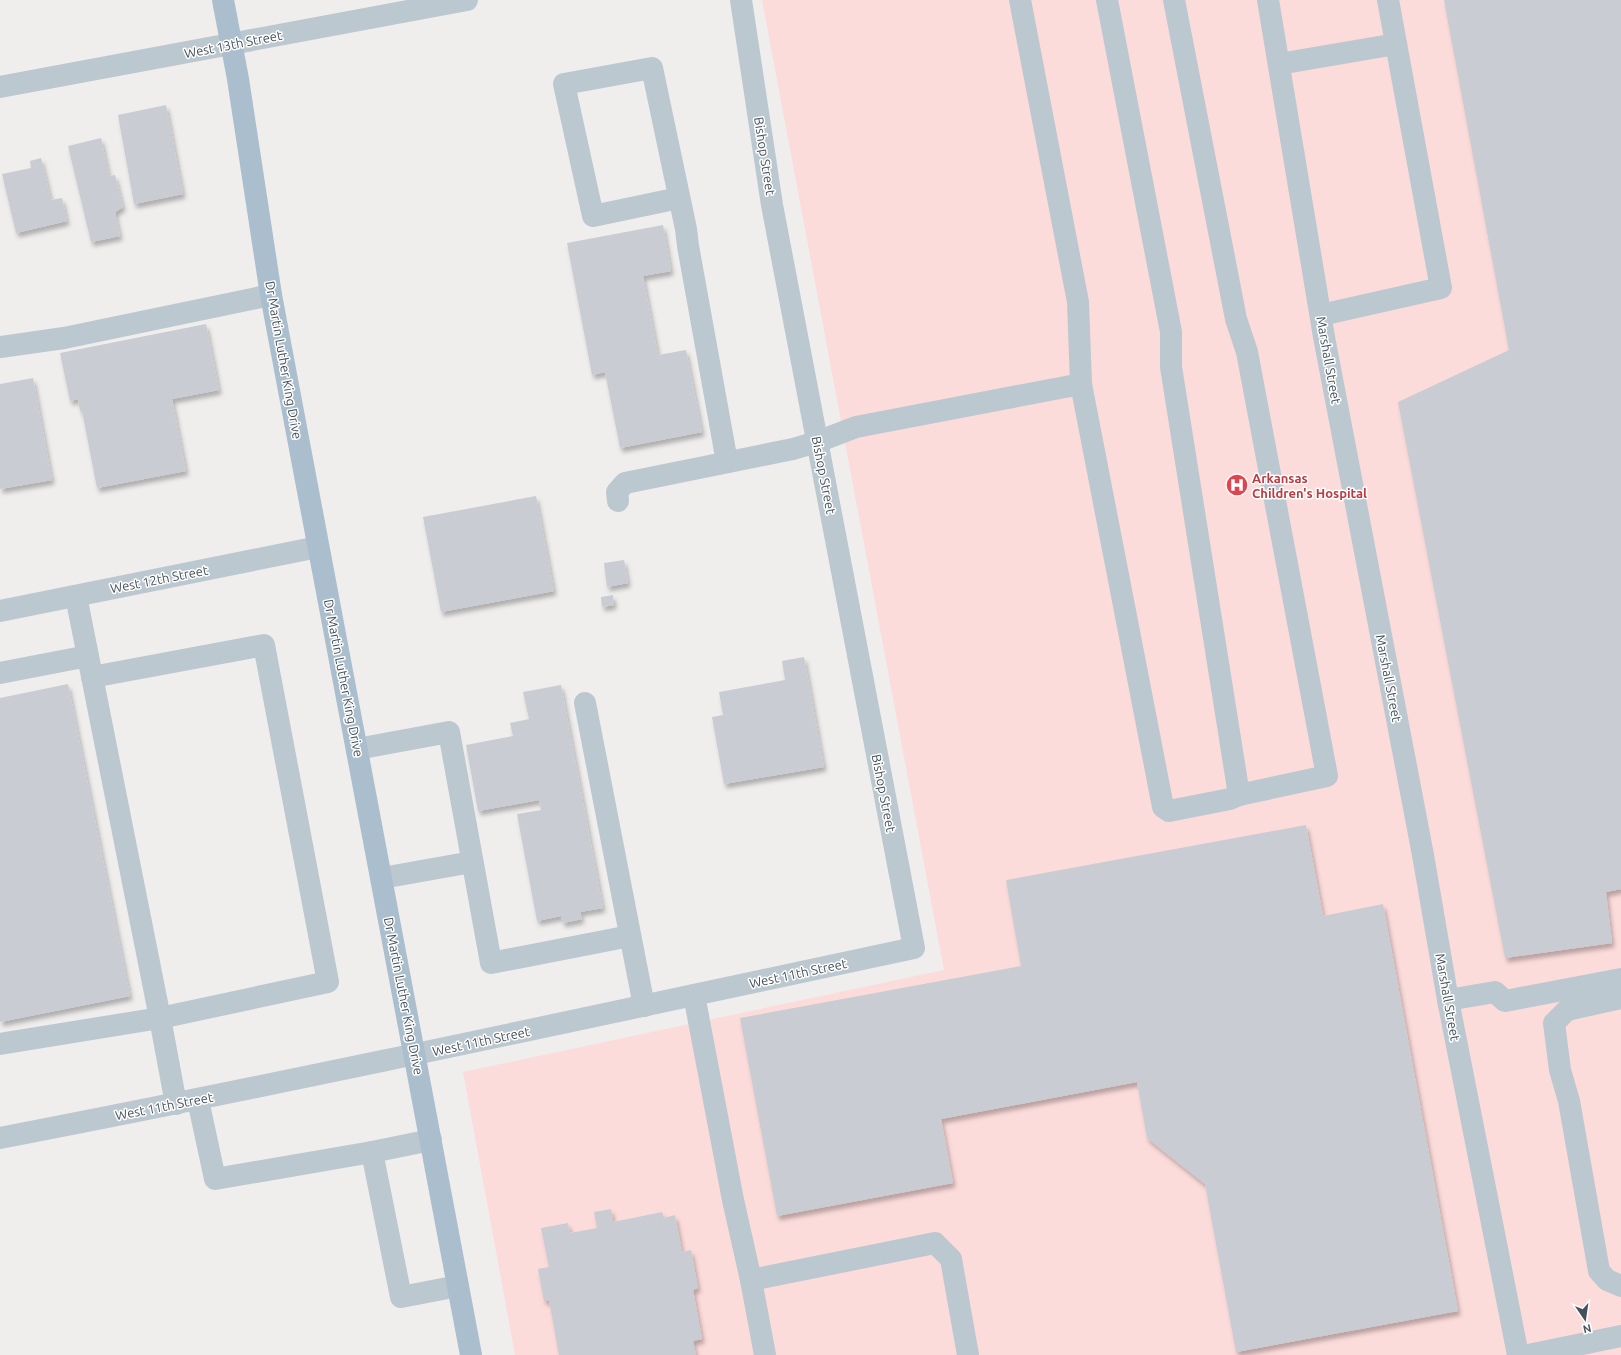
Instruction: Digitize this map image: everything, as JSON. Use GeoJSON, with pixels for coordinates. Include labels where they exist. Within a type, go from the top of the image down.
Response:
{"type":"FeatureCollection","features":[{"type":"Feature","properties":{"kind":"main road","name":"Dr Martin Luther King Drive"},"geometry":{"type":"LineString","coordinates":[[223,0],[230,44],[238,79],[271,295],[471,1355]]}},
{"type":"Feature","properties":{"kind":"street","name":"West 13th Street"},"geometry":{"type":"LineString","coordinates":[[0,87],[467,0]]}},
{"type":"Feature","properties":{"kind":"street","name":"Bishop Street"},"geometry":{"type":"LineString","coordinates":[[741,0],[772,205],[914,948]]}},
{"type":"Feature","properties":{"kind":"street"},"geometry":{"type":"LineString","coordinates":[[1020,0],[1078,302],[1081,384],[1163,807],[1169,811],[1327,776],[1247,352],[1236,319],[1174,0]]}},
{"type":"Feature","properties":{"kind":"street"},"geometry":{"type":"LineString","coordinates":[[1107,0],[1171,332],[1171,367],[1239,796]]}},
{"type":"Feature","properties":{"kind":"street","name":"Marshall Street"},"geometry":{"type":"LineString","coordinates":[[1268,0],[1321,315],[1423,855],[1448,1000],[1518,1355]]}},
{"type":"Feature","properties":{"kind":"street"},"geometry":{"type":"LineString","coordinates":[[1321,315],[1441,288],[1388,0]]}},
{"type":"Feature","properties":{"kind":"street"},"geometry":{"type":"LineString","coordinates":[[1279,64],[1396,44]]}},
{"type":"Feature","properties":{"kind":"street"},"geometry":{"type":"LineString","coordinates":[[679,198],[593,216],[564,84],[652,68],[686,229],[726,462]]}},
{"type":"Feature","properties":{"kind":"street"},"geometry":{"type":"LineString","coordinates":[[0,347],[64,338],[271,295]]}},
{"type":"Feature","properties":{"kind":"street"},"geometry":{"type":"LineString","coordinates":[[618,501],[617,492],[625,483],[793,449],[818,442],[856,427],[1081,384]]}},
{"type":"Feature","properties":{"kind":"street","name":"West 12th Street"},"geometry":{"type":"LineString","coordinates":[[0,611],[318,547]]}},
{"type":"Feature","properties":{"kind":"street"},"geometry":{"type":"LineString","coordinates":[[76,596],[176,1104]]}},
{"type":"Feature","properties":{"kind":"street"},"geometry":{"type":"LineString","coordinates":[[0,1044],[160,1018],[328,982],[264,645],[92,677]]}},
{"type":"Feature","properties":{"kind":"street"},"geometry":{"type":"LineString","coordinates":[[0,673],[88,656]]}},
{"type":"Feature","properties":{"kind":"street"},"geometry":{"type":"LineString","coordinates":[[585,703],[644,1006]]}},
{"type":"Feature","properties":{"kind":"street"},"geometry":{"type":"LineString","coordinates":[[357,749],[449,732],[491,963],[630,936]]}},
{"type":"Feature","properties":{"kind":"street"},"geometry":{"type":"LineString","coordinates":[[382,878],[472,862]]}},
{"type":"Feature","properties":{"kind":"street","name":"West 11th Street"},"geometry":{"type":"LineString","coordinates":[[0,1138],[198,1100],[415,1055],[914,948]]}},
{"type":"Feature","properties":{"kind":"street"},"geometry":{"type":"LineString","coordinates":[[1448,1000],[1495,992],[1505,1001],[1621,980]]}},
{"type":"Feature","properties":{"kind":"street"},"geometry":{"type":"LineString","coordinates":[[694,995],[733,1200],[751,1280],[765,1355]]}},
{"type":"Feature","properties":{"kind":"street"},"geometry":{"type":"LineString","coordinates":[[1621,998],[1567,1010],[1554,1023],[1560,1070],[1569,1101],[1599,1271],[1607,1280],[1621,1286]]}},
{"type":"Feature","properties":{"kind":"street"},"geometry":{"type":"LineString","coordinates":[[198,1100],[215,1179],[372,1152],[431,1140]]}},
{"type":"Feature","properties":{"kind":"street"},"geometry":{"type":"LineString","coordinates":[[372,1152],[401,1297],[458,1286]]}},
{"type":"Feature","properties":{"kind":"street"},"geometry":{"type":"LineString","coordinates":[[751,1280],[935,1243],[951,1259],[968,1355]]}},
{"type":"Feature","properties":{"kind":"street"},"geometry":{"type":"LineString","coordinates":[[1528,1355],[1621,1336]]}},
{"type":"Feature","properties":{"kind":"shaded area","name":"Arkansas Children's Hospital"},"geometry":{"type":"Polygon","coordinates":[[[762,0],[1621,0],[1621,1355],[515,1355],[463,1072],[944,970],[762,0]]]}},
{"type":"Feature","properties":{"kind":"building"},"geometry":{"type":"Polygon","coordinates":[[[1444,0],[1621,0],[1621,889],[1606,892],[1612,943],[1505,958],[1398,402],[1509,350],[1444,0]]]}},
{"type":"Feature","properties":{"kind":"building"},"geometry":{"type":"Polygon","coordinates":[[[166,105],[183,194],[134,204],[118,115],[166,105]]]}},
{"type":"Feature","properties":{"kind":"building"},"geometry":{"type":"Polygon","coordinates":[[[101,138],[109,176],[115,175],[123,207],[115,212],[120,236],[91,242],[68,146],[101,138]]]}},
{"type":"Feature","properties":{"kind":"building"},"geometry":{"type":"Polygon","coordinates":[[[41,158],[51,200],[62,198],[67,221],[16,233],[2,174],[31,168],[30,161],[41,158]]]}},
{"type":"Feature","properties":{"kind":"building"},"geometry":{"type":"Polygon","coordinates":[[[663,225],[671,271],[643,276],[658,355],[686,350],[702,432],[620,448],[605,372],[592,375],[567,243],[663,225]]]}},
{"type":"Feature","properties":{"kind":"building"},"geometry":{"type":"Polygon","coordinates":[[[206,324],[219,390],[172,399],[186,471],[97,488],[82,411],[80,411],[78,399],[70,401],[60,353],[206,324]]]}},
{"type":"Feature","properties":{"kind":"building"},"geometry":{"type":"Polygon","coordinates":[[[33,378],[52,480],[0,489],[0,384],[33,378]]]}},
{"type":"Feature","properties":{"kind":"building"},"geometry":{"type":"Polygon","coordinates":[[[536,496],[554,591],[441,612],[423,517],[536,496]]]}},
{"type":"Feature","properties":{"kind":"building"},"geometry":{"type":"Polygon","coordinates":[[[624,560],[628,583],[607,587],[604,563],[624,560]]]}},
{"type":"Feature","properties":{"kind":"building"},"geometry":{"type":"Polygon","coordinates":[[[613,595],[614,605],[602,607],[601,597],[613,595]]]}},
{"type":"Feature","properties":{"kind":"building"},"geometry":{"type":"Polygon","coordinates":[[[804,657],[824,767],[724,784],[712,717],[723,715],[719,692],[785,680],[782,661],[804,657]]]}},
{"type":"Feature","properties":{"kind":"building"},"geometry":{"type":"Polygon","coordinates":[[[68,684],[130,996],[0,1022],[0,698],[68,684]]]}},
{"type":"Feature","properties":{"kind":"building"},"geometry":{"type":"Polygon","coordinates":[[[561,685],[603,908],[580,912],[582,919],[563,923],[561,916],[537,921],[517,814],[541,810],[539,800],[478,811],[466,745],[513,736],[510,723],[529,719],[523,692],[561,685]]]}},
{"type":"Feature","properties":{"kind":"building"},"geometry":{"type":"Polygon","coordinates":[[[1306,825],[1323,916],[1383,904],[1458,1311],[1236,1352],[1205,1184],[1147,1138],[1137,1082],[941,1119],[953,1183],[777,1216],[740,1018],[1021,966],[1006,880],[1306,825]]]}},
{"type":"Feature","properties":{"kind":"building"},"geometry":{"type":"Polygon","coordinates":[[[611,1209],[613,1222],[662,1212],[664,1218],[675,1215],[682,1252],[691,1250],[698,1288],[693,1290],[702,1339],[693,1341],[696,1355],[559,1355],[549,1300],[544,1301],[538,1269],[549,1267],[541,1228],[568,1223],[570,1233],[597,1228],[594,1212],[611,1209]]]}},
{"type":"Feature","properties":{"kind":"place","name":"Arkansas Children's Hospital"},"geometry":{"type":"Point","coordinates":[1237,485]}}]}
